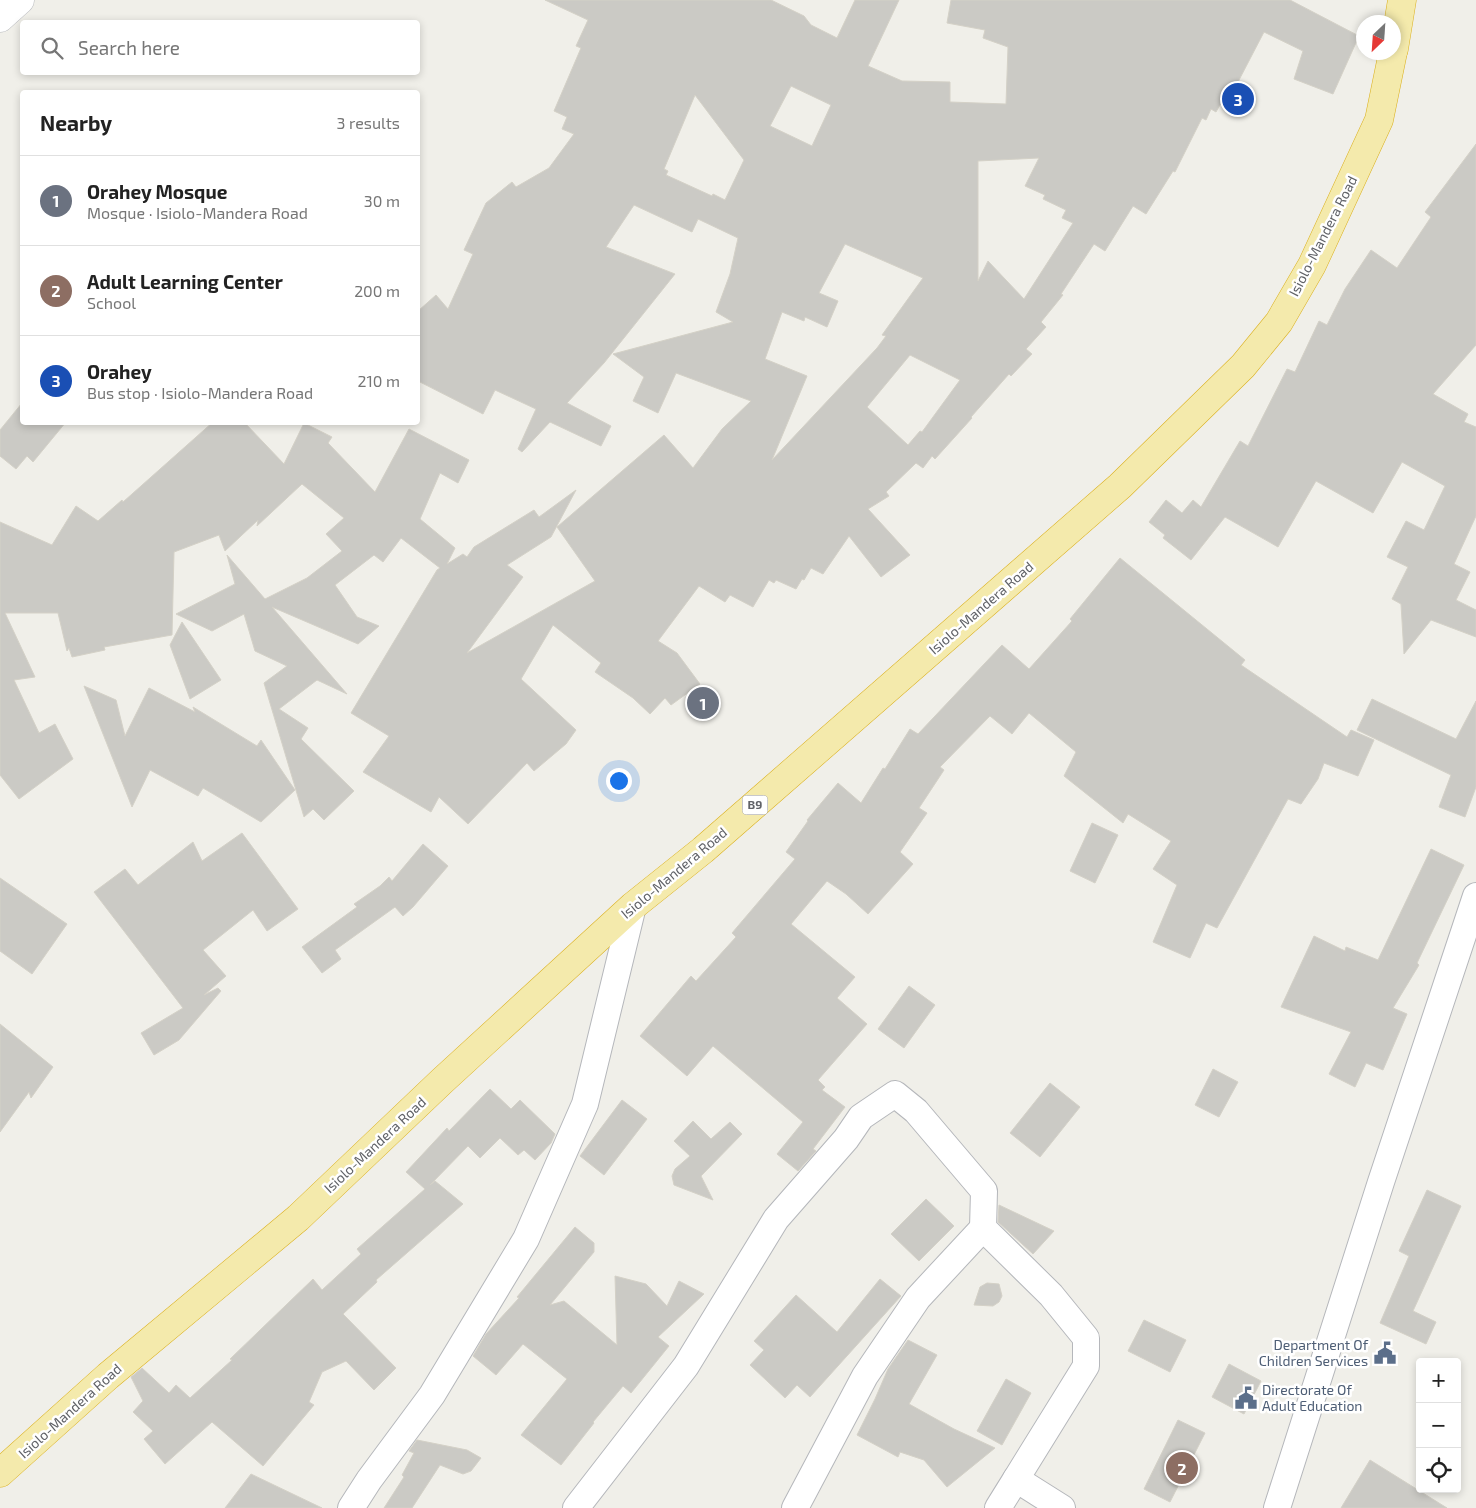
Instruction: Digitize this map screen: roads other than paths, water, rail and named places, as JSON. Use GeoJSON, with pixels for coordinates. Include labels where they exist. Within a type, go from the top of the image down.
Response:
{"type":"FeatureCollection","features":[{"type":"Feature","properties":{"kind":"highway","name":"Isiolo-Mandera Road"},"geometry":{"type":"LineString","coordinates":[[1399,15],[1402,0]]}},
{"type":"Feature","properties":{"kind":"highway","name":"Isiolo-Mandera Road"},"geometry":{"type":"LineString","coordinates":[[0,1473],[108,1376],[298,1218],[442,1081],[633,906],[703,850],[1120,486],[1243,366],[1279,322],[1312,265],[1379,120],[1391,60]]}},
{"type":"Feature","properties":{"kind":"street"},"geometry":{"type":"LineString","coordinates":[[0,18],[20,0]]}},
{"type":"Feature","properties":{"kind":"street"},"geometry":{"type":"LineString","coordinates":[[1277,1508],[1381,1182],[1476,896]]}},
{"type":"Feature","properties":{"kind":"street"},"geometry":{"type":"LineString","coordinates":[[351,1508],[369,1480],[432,1395],[526,1239],[585,1104],[633,906]]}},
{"type":"Feature","properties":{"kind":"street"},"geometry":{"type":"LineString","coordinates":[[576,1508],[686,1366],[776,1218],[846,1139],[861,1117],[895,1094],[916,1111],[984,1191],[983,1228],[918,1298],[870,1368],[794,1508]]}},
{"type":"Feature","properties":{"kind":"street"},"geometry":{"type":"LineString","coordinates":[[983,1228],[1051,1295],[1086,1338],[1086,1366],[998,1508]]}},
{"type":"Feature","properties":{"kind":"street"},"geometry":{"type":"LineString","coordinates":[[1016,1478],[1062,1508]]}},
{"type":"Feature","properties":{"kind":"place","name":"Orahey"},"geometry":{"type":"Point","coordinates":[1238,99]}},
{"type":"Feature","properties":{"kind":"place","name":"Orahey Mosque"},"geometry":{"type":"Point","coordinates":[703,703]}},
{"type":"Feature","properties":{"kind":"place","name":"Department Of Children Services"},"geometry":{"type":"Point","coordinates":[1385,1353]}},
{"type":"Feature","properties":{"kind":"place","name":"Directorate Of Adult Education"},"geometry":{"type":"Point","coordinates":[1246,1398]}},
{"type":"Feature","properties":{"kind":"place","name":"Adult Learning Center"},"geometry":{"type":"Point","coordinates":[1182,1468]}}]}
